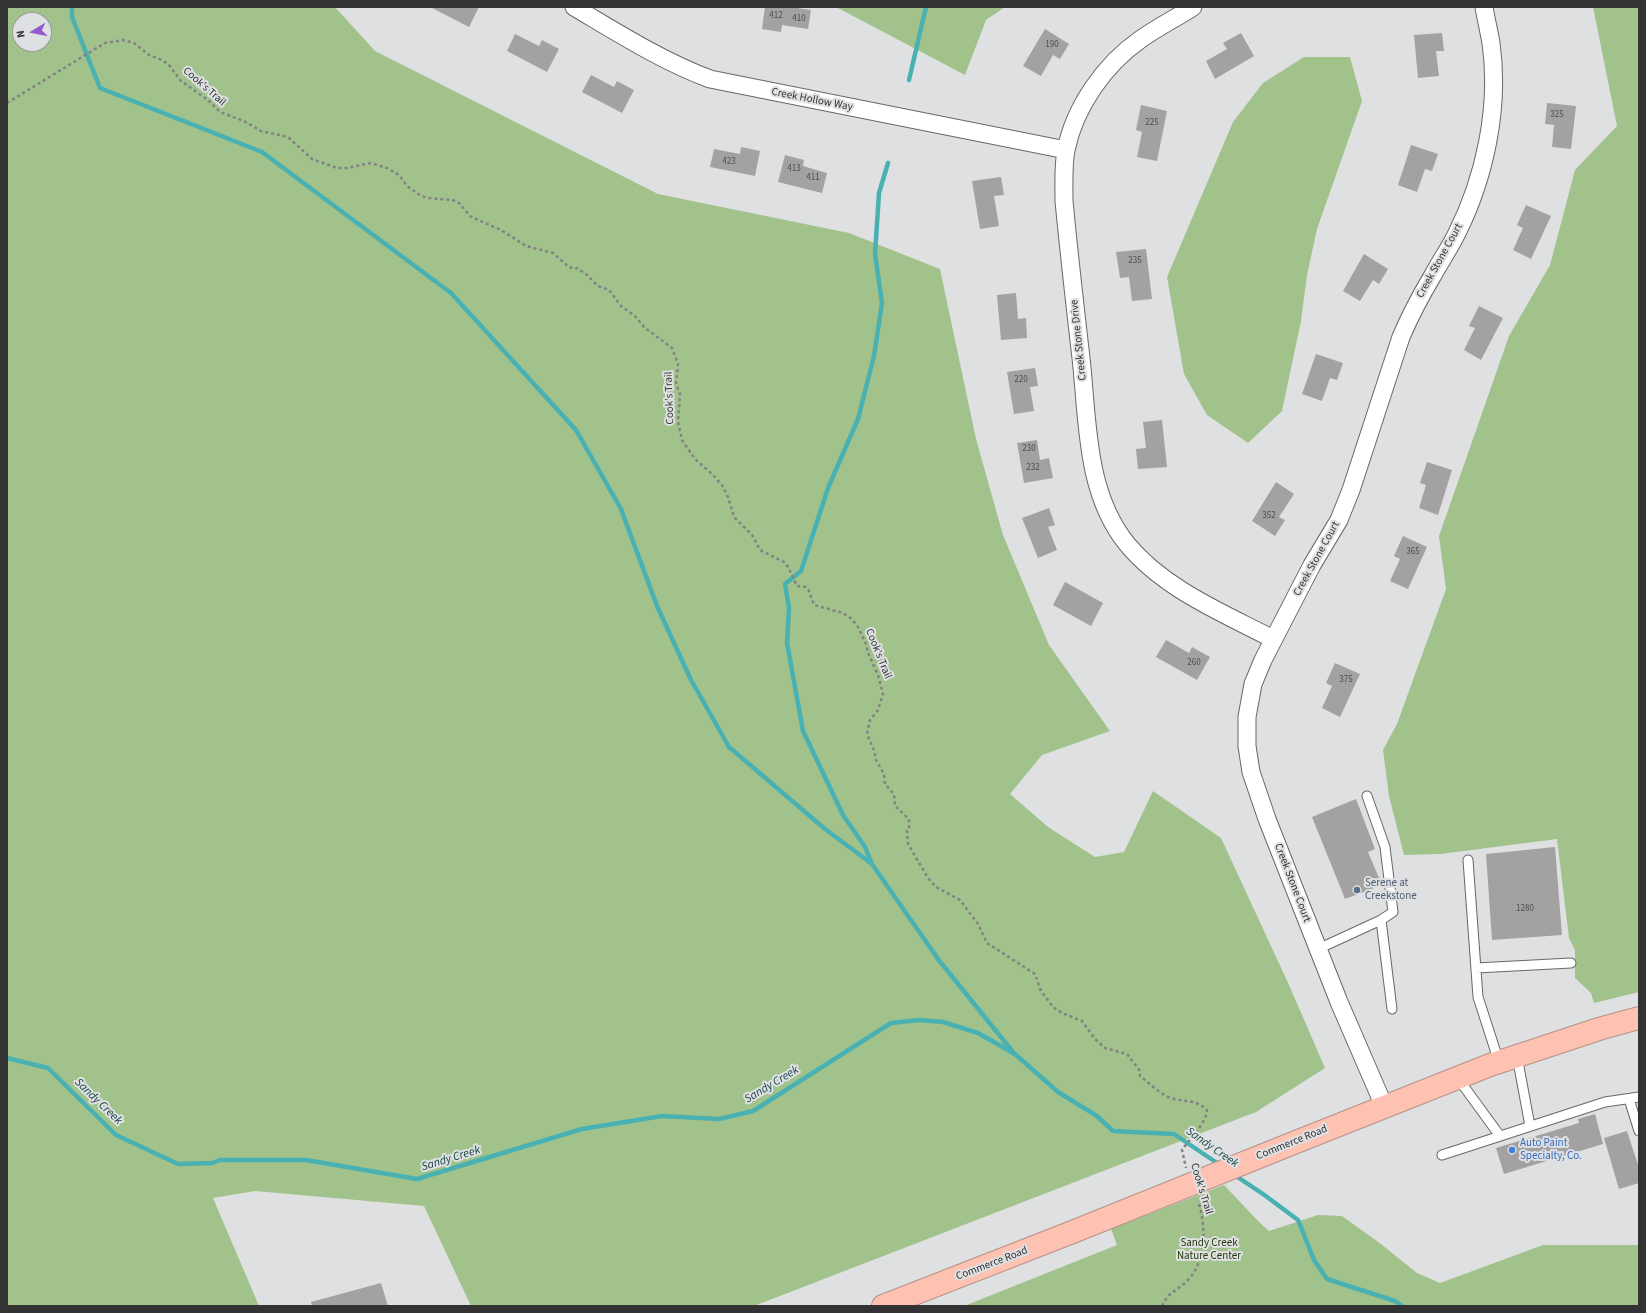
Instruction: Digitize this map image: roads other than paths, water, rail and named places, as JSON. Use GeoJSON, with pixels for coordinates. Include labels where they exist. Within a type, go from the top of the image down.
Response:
{"type":"FeatureCollection","features":[{"type":"Feature","properties":{"kind":"highway","name":"Commerce Road"},"geometry":{"type":"LineString","coordinates":[[883,1306],[1070,1233],[1457,1077],[1508,1059],[1639,1018]]}},
{"type":"Feature","properties":{"kind":"street","name":"Creek Hollow Way"},"geometry":{"type":"LineString","coordinates":[[574,7],[649,51],[685,70],[710,79],[1066,150]]}},
{"type":"Feature","properties":{"kind":"street","name":"Creek Stone Drive"},"geometry":{"type":"LineString","coordinates":[[1193,7],[1141,39],[1108,70],[1084,101],[1075,122],[1066,150],[1064,170],[1064,201],[1091,457],[1097,484],[1105,507],[1127,543],[1147,564],[1171,582],[1195,597],[1273,639]]}},
{"type":"Feature","properties":{"kind":"street","name":"Creek Stone Court"},"geometry":{"type":"LineString","coordinates":[[1384,1106],[1339,1002],[1251,772],[1247,746],[1247,717],[1253,684],[1263,660],[1312,565],[1339,520],[1351,490],[1401,337],[1411,314],[1456,236],[1470,205],[1480,170],[1492,114],[1491,44],[1484,7]]}},
{"type":"Feature","properties":{"kind":"lane"},"geometry":{"type":"LineString","coordinates":[[1318,949],[1381,920],[1393,912],[1386,847],[1367,796]]}},
{"type":"Feature","properties":{"kind":"lane"},"geometry":{"type":"LineString","coordinates":[[1468,860],[1478,997],[1508,1059],[1530,1126]]}},
{"type":"Feature","properties":{"kind":"lane"},"geometry":{"type":"LineString","coordinates":[[1381,920],[1392,1009]]}},
{"type":"Feature","properties":{"kind":"lane"},"geometry":{"type":"LineString","coordinates":[[1476,968],[1571,963]]}},
{"type":"Feature","properties":{"kind":"lane"},"geometry":{"type":"LineString","coordinates":[[1457,1077],[1500,1136]]}},
{"type":"Feature","properties":{"kind":"lane"},"geometry":{"type":"LineString","coordinates":[[1442,1155],[1605,1102],[1639,1097]]}},
{"type":"Feature","properties":{"kind":"lane"},"geometry":{"type":"LineString","coordinates":[[1629,1099],[1639,1131]]}},
{"type":"Feature","properties":{"kind":"waterway"},"geometry":{"type":"LineString","coordinates":[[72,7],[72,17],[100,88],[262,152],[451,293],[576,430],[621,509],[657,606],[691,680],[729,747],[825,829],[872,864]]}},
{"type":"Feature","properties":{"kind":"waterway"},"geometry":{"type":"LineString","coordinates":[[909,80],[926,7]]}},
{"type":"Feature","properties":{"kind":"waterway"},"geometry":{"type":"LineString","coordinates":[[888,163],[879,193],[875,254],[882,303],[874,356],[858,419],[828,488],[801,571],[785,584],[789,608],[787,643],[803,731],[843,815],[865,847],[872,864],[938,959],[1013,1052]]}},
{"type":"Feature","properties":{"kind":"waterway","name":"Sandy Creek"},"geometry":{"type":"LineString","coordinates":[[7,1058],[48,1068],[116,1135],[178,1164],[212,1163],[220,1160],[306,1160],[417,1179],[582,1129],[662,1116],[719,1119],[753,1111],[891,1023],[919,1020],[943,1022],[978,1033],[1015,1054],[1058,1092],[1097,1116],[1113,1131],[1174,1134],[1220,1165]]}},
{"type":"Feature","properties":{"kind":"waterway","name":"Sandy Creek"},"geometry":{"type":"LineString","coordinates":[[1233,1174],[1298,1220],[1314,1260],[1327,1279],[1395,1301],[1402,1306]]}},
{"type":"Feature","properties":{"kind":"place","name":"Serene at Creekstone"},"geometry":{"type":"Point","coordinates":[1357,890]}},
{"type":"Feature","properties":{"kind":"place","name":"Auto Paint Specialty, Co."},"geometry":{"type":"Point","coordinates":[1512,1150]}},
{"type":"Feature","properties":{"kind":"park label","name":"Sandy Creek Nature Center"},"geometry":{"type":"Point","coordinates":[1209,1250]}}]}
